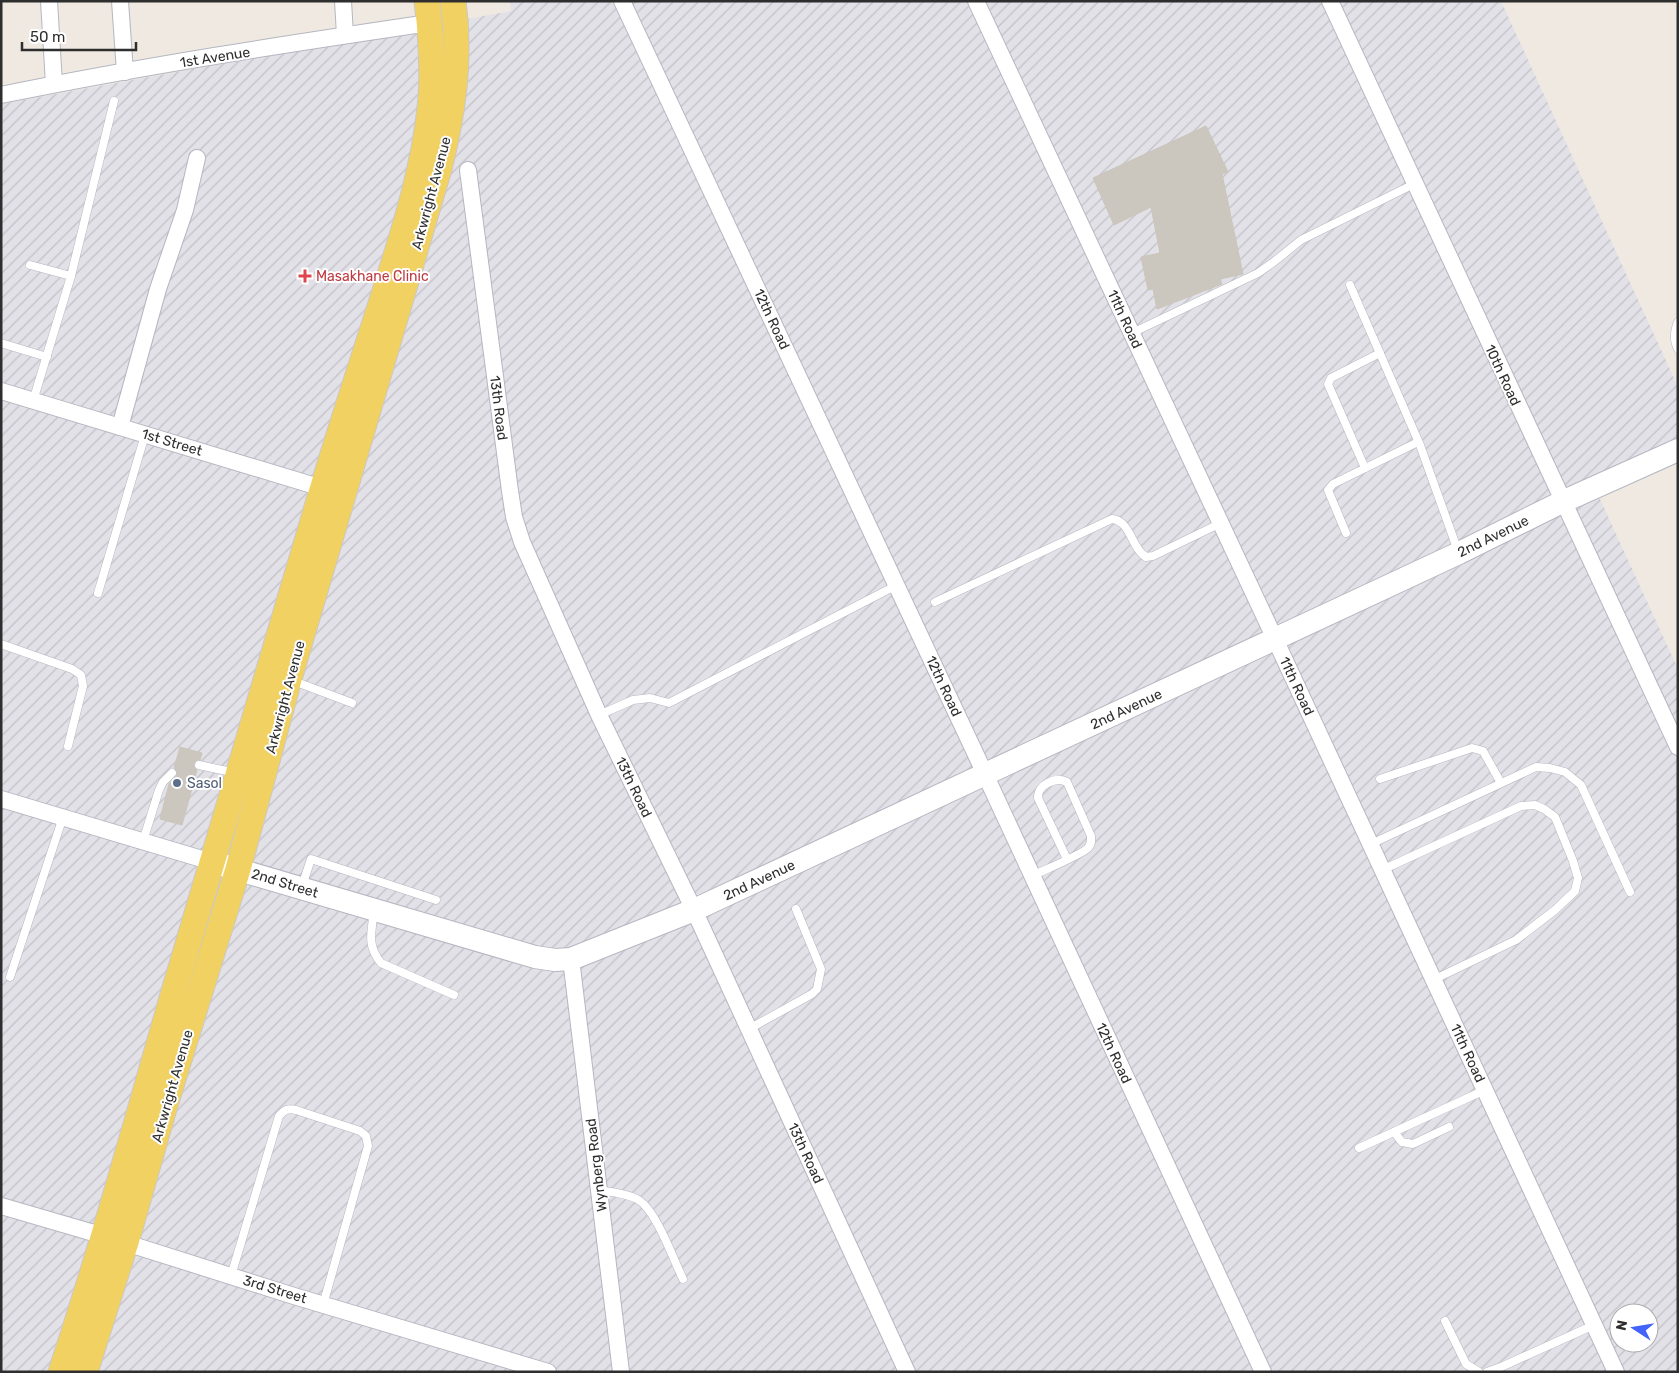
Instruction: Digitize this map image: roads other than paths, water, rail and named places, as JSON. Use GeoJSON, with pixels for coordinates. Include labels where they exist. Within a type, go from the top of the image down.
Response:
{"type":"FeatureCollection","features":[{"type":"Feature","properties":{"kind":"main road","name":"Arkwright Avenue"},"geometry":{"type":"LineString","coordinates":[[84,1372],[115,1239],[212,862],[238,774],[420,235],[446,142],[454,101],[456,74],[454,9]]}},
{"type":"Feature","properties":{"kind":"main road","name":"Arkwright Avenue"},"geometry":{"type":"LineString","coordinates":[[61,1372],[115,1239],[165,1105],[238,869],[289,680],[333,491],[424,149],[431,105],[428,12]]}},
{"type":"Feature","properties":{"kind":"street"},"geometry":{"type":"LineString","coordinates":[[48,1],[54,84]]}},
{"type":"Feature","properties":{"kind":"street"},"geometry":{"type":"LineString","coordinates":[[120,1],[126,72]]}},
{"type":"Feature","properties":{"kind":"street"},"geometry":{"type":"LineString","coordinates":[[343,1],[345,35]]}},
{"type":"Feature","properties":{"kind":"street","name":"12th Road"},"geometry":{"type":"LineString","coordinates":[[622,1],[986,774],[1263,1372]]}},
{"type":"Feature","properties":{"kind":"street","name":"11th Road"},"geometry":{"type":"LineString","coordinates":[[976,1],[1616,1372]]}},
{"type":"Feature","properties":{"kind":"street","name":"10th Road"},"geometry":{"type":"LineString","coordinates":[[1330,1],[1562,502],[1678,747]]}},
{"type":"Feature","properties":{"kind":"street","name":"1st Avenue"},"geometry":{"type":"LineString","coordinates":[[1,95],[54,84],[345,35],[428,12]]}},
{"type":"Feature","properties":{"kind":"street"},"geometry":{"type":"LineString","coordinates":[[120,426],[158,289],[184,210],[197,158]]}},
{"type":"Feature","properties":{"kind":"street","name":"13th Road"},"geometry":{"type":"LineString","coordinates":[[468,170],[514,517],[522,542],[599,715],[694,910],[907,1372]]}},
{"type":"Feature","properties":{"kind":"street","name":"1st Street"},"geometry":{"type":"LineString","coordinates":[[1,391],[333,491]]}},
{"type":"Feature","properties":{"kind":"street","name":"2nd Avenue"},"geometry":{"type":"LineString","coordinates":[[571,959],[694,910],[1459,553],[1562,502],[1678,450]]}},
{"type":"Feature","properties":{"kind":"street","name":"2nd Street"},"geometry":{"type":"LineString","coordinates":[[1,799],[534,957],[554,960],[571,959]]}},
{"type":"Feature","properties":{"kind":"street","name":"Wynberg Road"},"geometry":{"type":"LineString","coordinates":[[571,959],[620,1372]]}},
{"type":"Feature","properties":{"kind":"street","name":"3rd Street"},"geometry":{"type":"LineString","coordinates":[[1,1206],[115,1239],[323,1305],[548,1372]]}},
{"type":"Feature","properties":{"kind":"lane"},"geometry":{"type":"LineString","coordinates":[[34,401],[71,276],[114,101]]}},
{"type":"Feature","properties":{"kind":"lane"},"geometry":{"type":"LineString","coordinates":[[1132,333],[1258,273],[1301,240],[1414,184]]}},
{"type":"Feature","properties":{"kind":"lane"},"geometry":{"type":"LineString","coordinates":[[30,264],[71,276]]}},
{"type":"Feature","properties":{"kind":"lane"},"geometry":{"type":"LineString","coordinates":[[1350,285],[1418,442],[1459,553]]}},
{"type":"Feature","properties":{"kind":"lane"},"geometry":{"type":"LineString","coordinates":[[1678,322],[1674,333],[1675,344],[1678,349]]}},
{"type":"Feature","properties":{"kind":"lane"},"geometry":{"type":"LineString","coordinates":[[1,342],[47,357]]}},
{"type":"Feature","properties":{"kind":"lane"},"geometry":{"type":"LineString","coordinates":[[1364,468],[1328,384],[1331,378],[1380,353]]}},
{"type":"Feature","properties":{"kind":"lane"},"geometry":{"type":"LineString","coordinates":[[98,593],[146,434]]}},
{"type":"Feature","properties":{"kind":"lane"},"geometry":{"type":"LineString","coordinates":[[1346,533],[1328,490],[1333,484],[1418,442]]}},
{"type":"Feature","properties":{"kind":"lane"},"geometry":{"type":"LineString","coordinates":[[935,602],[1112,518],[1119,519],[1140,554],[1146,557],[1153,556],[1221,523]]}},
{"type":"Feature","properties":{"kind":"lane"},"geometry":{"type":"LineString","coordinates":[[599,715],[632,700],[650,698],[669,703],[897,585]]}},
{"type":"Feature","properties":{"kind":"lane"},"geometry":{"type":"LineString","coordinates":[[1,644],[72,669],[81,676],[83,686],[68,746]]}},
{"type":"Feature","properties":{"kind":"lane"},"geometry":{"type":"LineString","coordinates":[[289,680],[352,703]]}},
{"type":"Feature","properties":{"kind":"lane"},"geometry":{"type":"LineString","coordinates":[[1380,779],[1472,748],[1483,752],[1501,783]]}},
{"type":"Feature","properties":{"kind":"lane"},"geometry":{"type":"LineString","coordinates":[[199,765],[238,774]]}},
{"type":"Feature","properties":{"kind":"lane"},"geometry":{"type":"LineString","coordinates":[[1370,844],[1536,767],[1550,768],[1565,772],[1574,777],[1581,785],[1630,892]]}},
{"type":"Feature","properties":{"kind":"lane"},"geometry":{"type":"LineString","coordinates":[[143,841],[159,790],[163,782],[172,773]]}},
{"type":"Feature","properties":{"kind":"lane"},"geometry":{"type":"LineString","coordinates":[[1032,876],[1067,859],[1087,849],[1091,844],[1091,836],[1067,782],[1062,779],[1041,787],[1038,792],[1038,798],[1067,859]]}},
{"type":"Feature","properties":{"kind":"lane"},"geometry":{"type":"LineString","coordinates":[[1382,870],[1521,806],[1535,805],[1555,817],[1578,878],[1575,891],[1555,910],[1516,940],[1434,980]]}},
{"type":"Feature","properties":{"kind":"lane"},"geometry":{"type":"LineString","coordinates":[[10,977],[63,817]]}},
{"type":"Feature","properties":{"kind":"lane"},"geometry":{"type":"LineString","coordinates":[[302,888],[311,859],[436,900]]}},
{"type":"Feature","properties":{"kind":"lane"},"geometry":{"type":"LineString","coordinates":[[749,1029],[812,994],[817,989],[822,969],[796,909]]}},
{"type":"Feature","properties":{"kind":"lane"},"geometry":{"type":"LineString","coordinates":[[374,910],[371,945],[374,955],[381,963],[454,995]]}},
{"type":"Feature","properties":{"kind":"lane"},"geometry":{"type":"LineString","coordinates":[[1359,1148],[1485,1090]]}},
{"type":"Feature","properties":{"kind":"lane"},"geometry":{"type":"LineString","coordinates":[[231,1276],[279,1116],[283,1111],[296,1110],[360,1131],[366,1136],[368,1146],[323,1305]]}},
{"type":"Feature","properties":{"kind":"lane"},"geometry":{"type":"LineString","coordinates":[[1394,1132],[1405,1144],[1413,1144],[1449,1126]]}},
{"type":"Feature","properties":{"kind":"lane"},"geometry":{"type":"LineString","coordinates":[[598,1190],[635,1198],[646,1206],[653,1216],[683,1279]]}},
{"type":"Feature","properties":{"kind":"lane"},"geometry":{"type":"LineString","coordinates":[[1445,1322],[1466,1364],[1479,1372]]}},
{"type":"Feature","properties":{"kind":"lane"},"geometry":{"type":"LineString","coordinates":[[1486,1372],[1594,1325]]}},
{"type":"Feature","properties":{"kind":"place","name":"Masakhane Clinic"},"geometry":{"type":"Point","coordinates":[305,276]}},
{"type":"Feature","properties":{"kind":"place","name":"Sasol"},"geometry":{"type":"Point","coordinates":[177,783]}}]}
